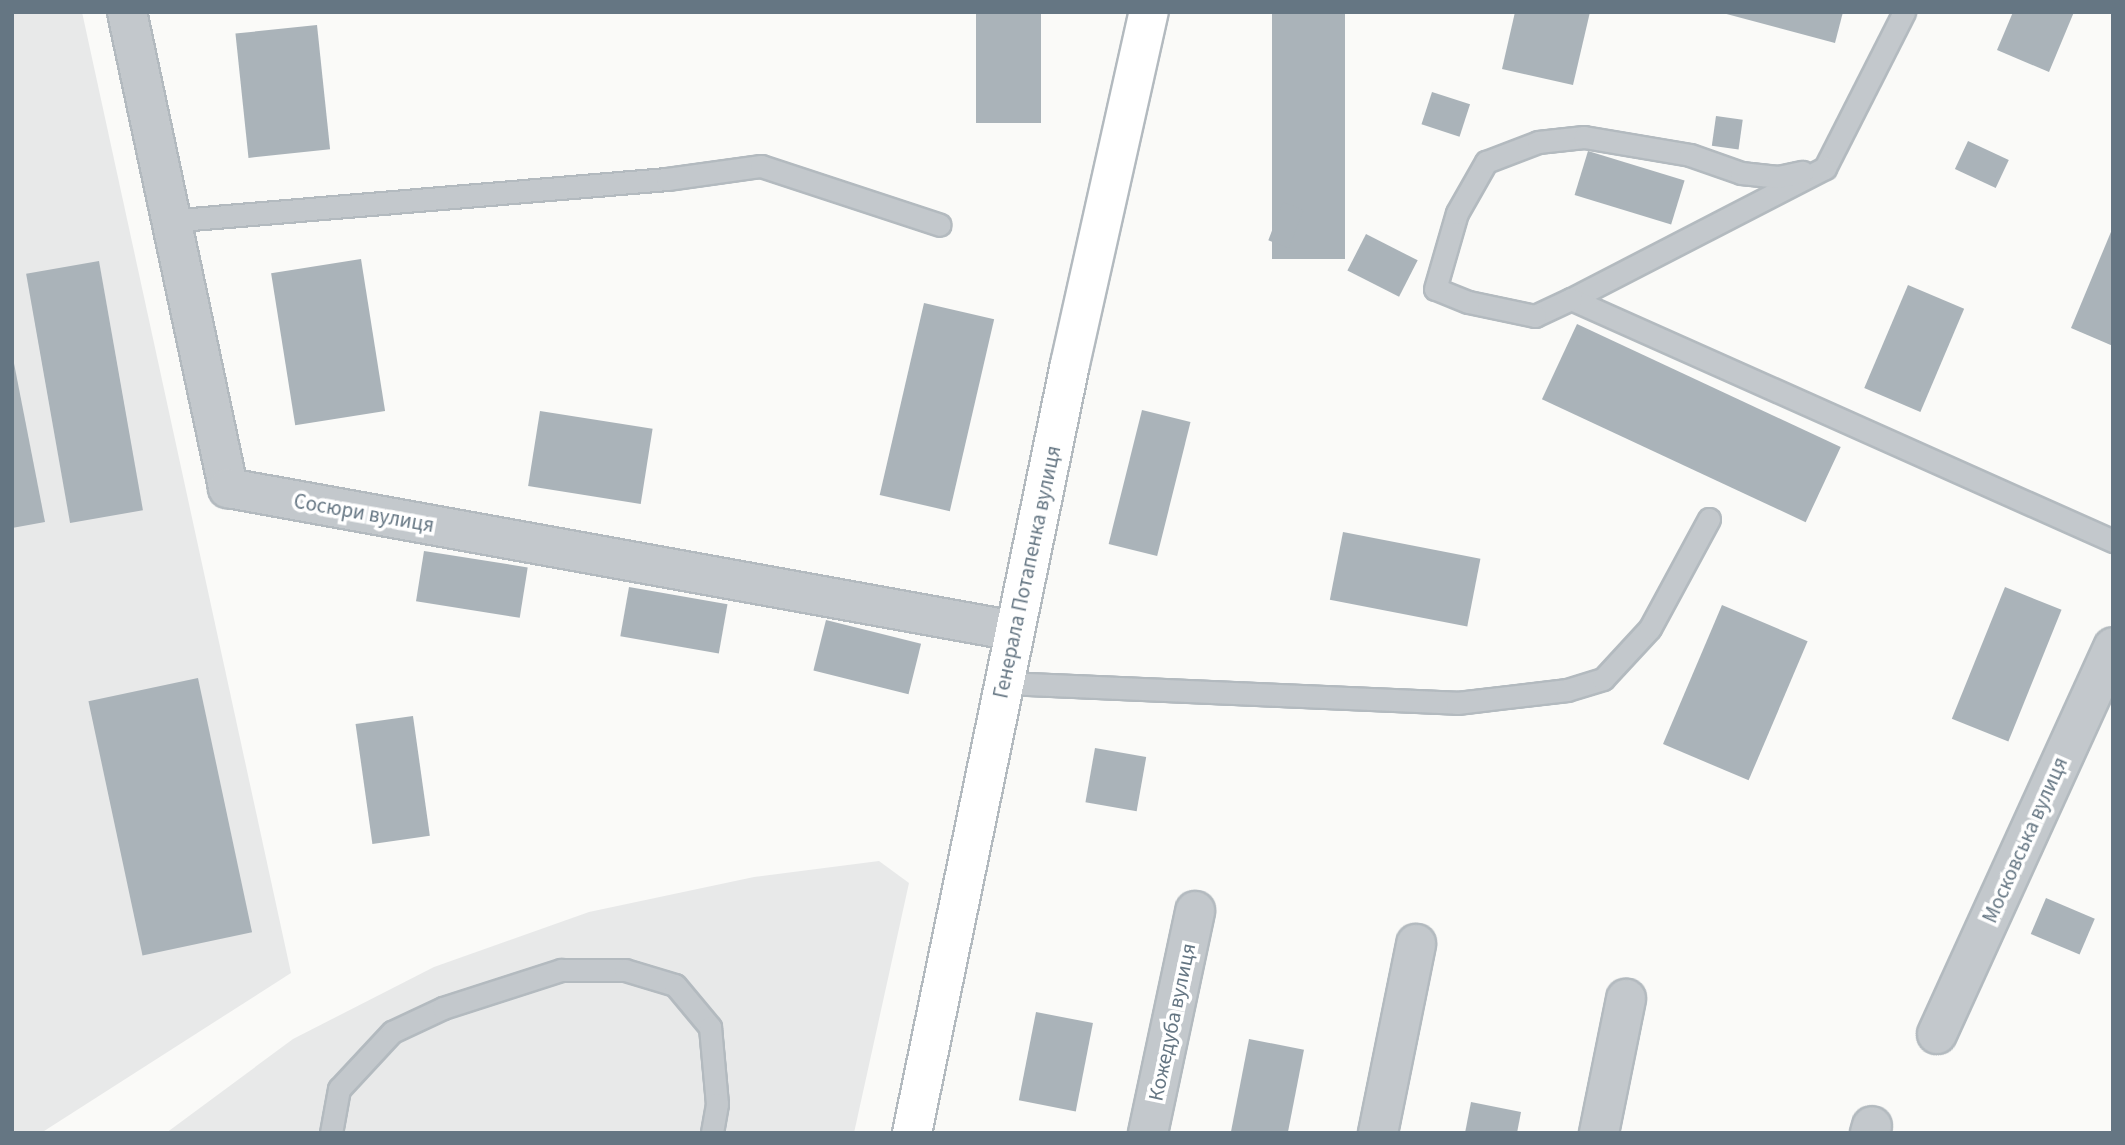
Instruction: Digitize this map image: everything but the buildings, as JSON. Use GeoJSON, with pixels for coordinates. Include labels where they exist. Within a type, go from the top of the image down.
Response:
{"type":"FeatureCollection","features":[{"type":"Feature","properties":{"kind":"main road","name":"Генерала Потапенка вулиця"},"geometry":{"type":"LineString","coordinates":[[912,1133],[1004,683],[997,628],[1149,12]]}},
{"type":"Feature","properties":{"kind":"street","name":"Сосюри вулиця"},"geometry":{"type":"LineString","coordinates":[[127,12],[168,221],[228,488],[997,628]]}},
{"type":"Feature","properties":{"kind":"street","name":"Московська вулиця"},"geometry":{"type":"LineString","coordinates":[[1937,1034],[2113,647]]}},
{"type":"Feature","properties":{"kind":"street","name":"Кожедуба вулиця"},"geometry":{"type":"LineString","coordinates":[[1148,1133],[1195,911]]}},
{"type":"Feature","properties":{"kind":"street"},"geometry":{"type":"LineString","coordinates":[[1378,1133],[1416,944]]}},
{"type":"Feature","properties":{"kind":"street"},"geometry":{"type":"LineString","coordinates":[[1600,1133],[1626,999]]}},
{"type":"Feature","properties":{"kind":"lane"},"geometry":{"type":"LineString","coordinates":[[1825,168],[1778,177],[1741,173],[1690,155],[1584,137],[1538,142],[1486,162],[1457,213],[1436,289],[1468,302],[1535,316],[1825,168],[1904,12]]}},
{"type":"Feature","properties":{"kind":"lane"},"geometry":{"type":"LineString","coordinates":[[168,221],[667,179],[761,166],[940,225]]}},
{"type":"Feature","properties":{"kind":"lane"},"geometry":{"type":"LineString","coordinates":[[1571,299],[2113,541]]}},
{"type":"Feature","properties":{"kind":"lane"},"geometry":{"type":"LineString","coordinates":[[1004,683],[1457,703],[1567,690],[1603,679],[1650,628],[1709,519]]}},
{"type":"Feature","properties":{"kind":"lane"},"geometry":{"type":"LineString","coordinates":[[331,1133],[339,1089],[391,1032],[443,1008],[561,970],[625,970],[675,985],[710,1027],[717,1104],[712,1133]]}},
{"type":"Feature","properties":{"kind":"shaded area"},"geometry":{"type":"Polygon","coordinates":[[[12,12],[82,12],[291,973],[41,1133],[12,1133],[12,12]]]}},
{"type":"Feature","properties":{"kind":"shaded area"},"geometry":{"type":"Polygon","coordinates":[[[879,861],[909,883],[854,1133],[166,1133],[293,1039],[434,967],[589,912],[754,877],[879,861]]]}}]}
